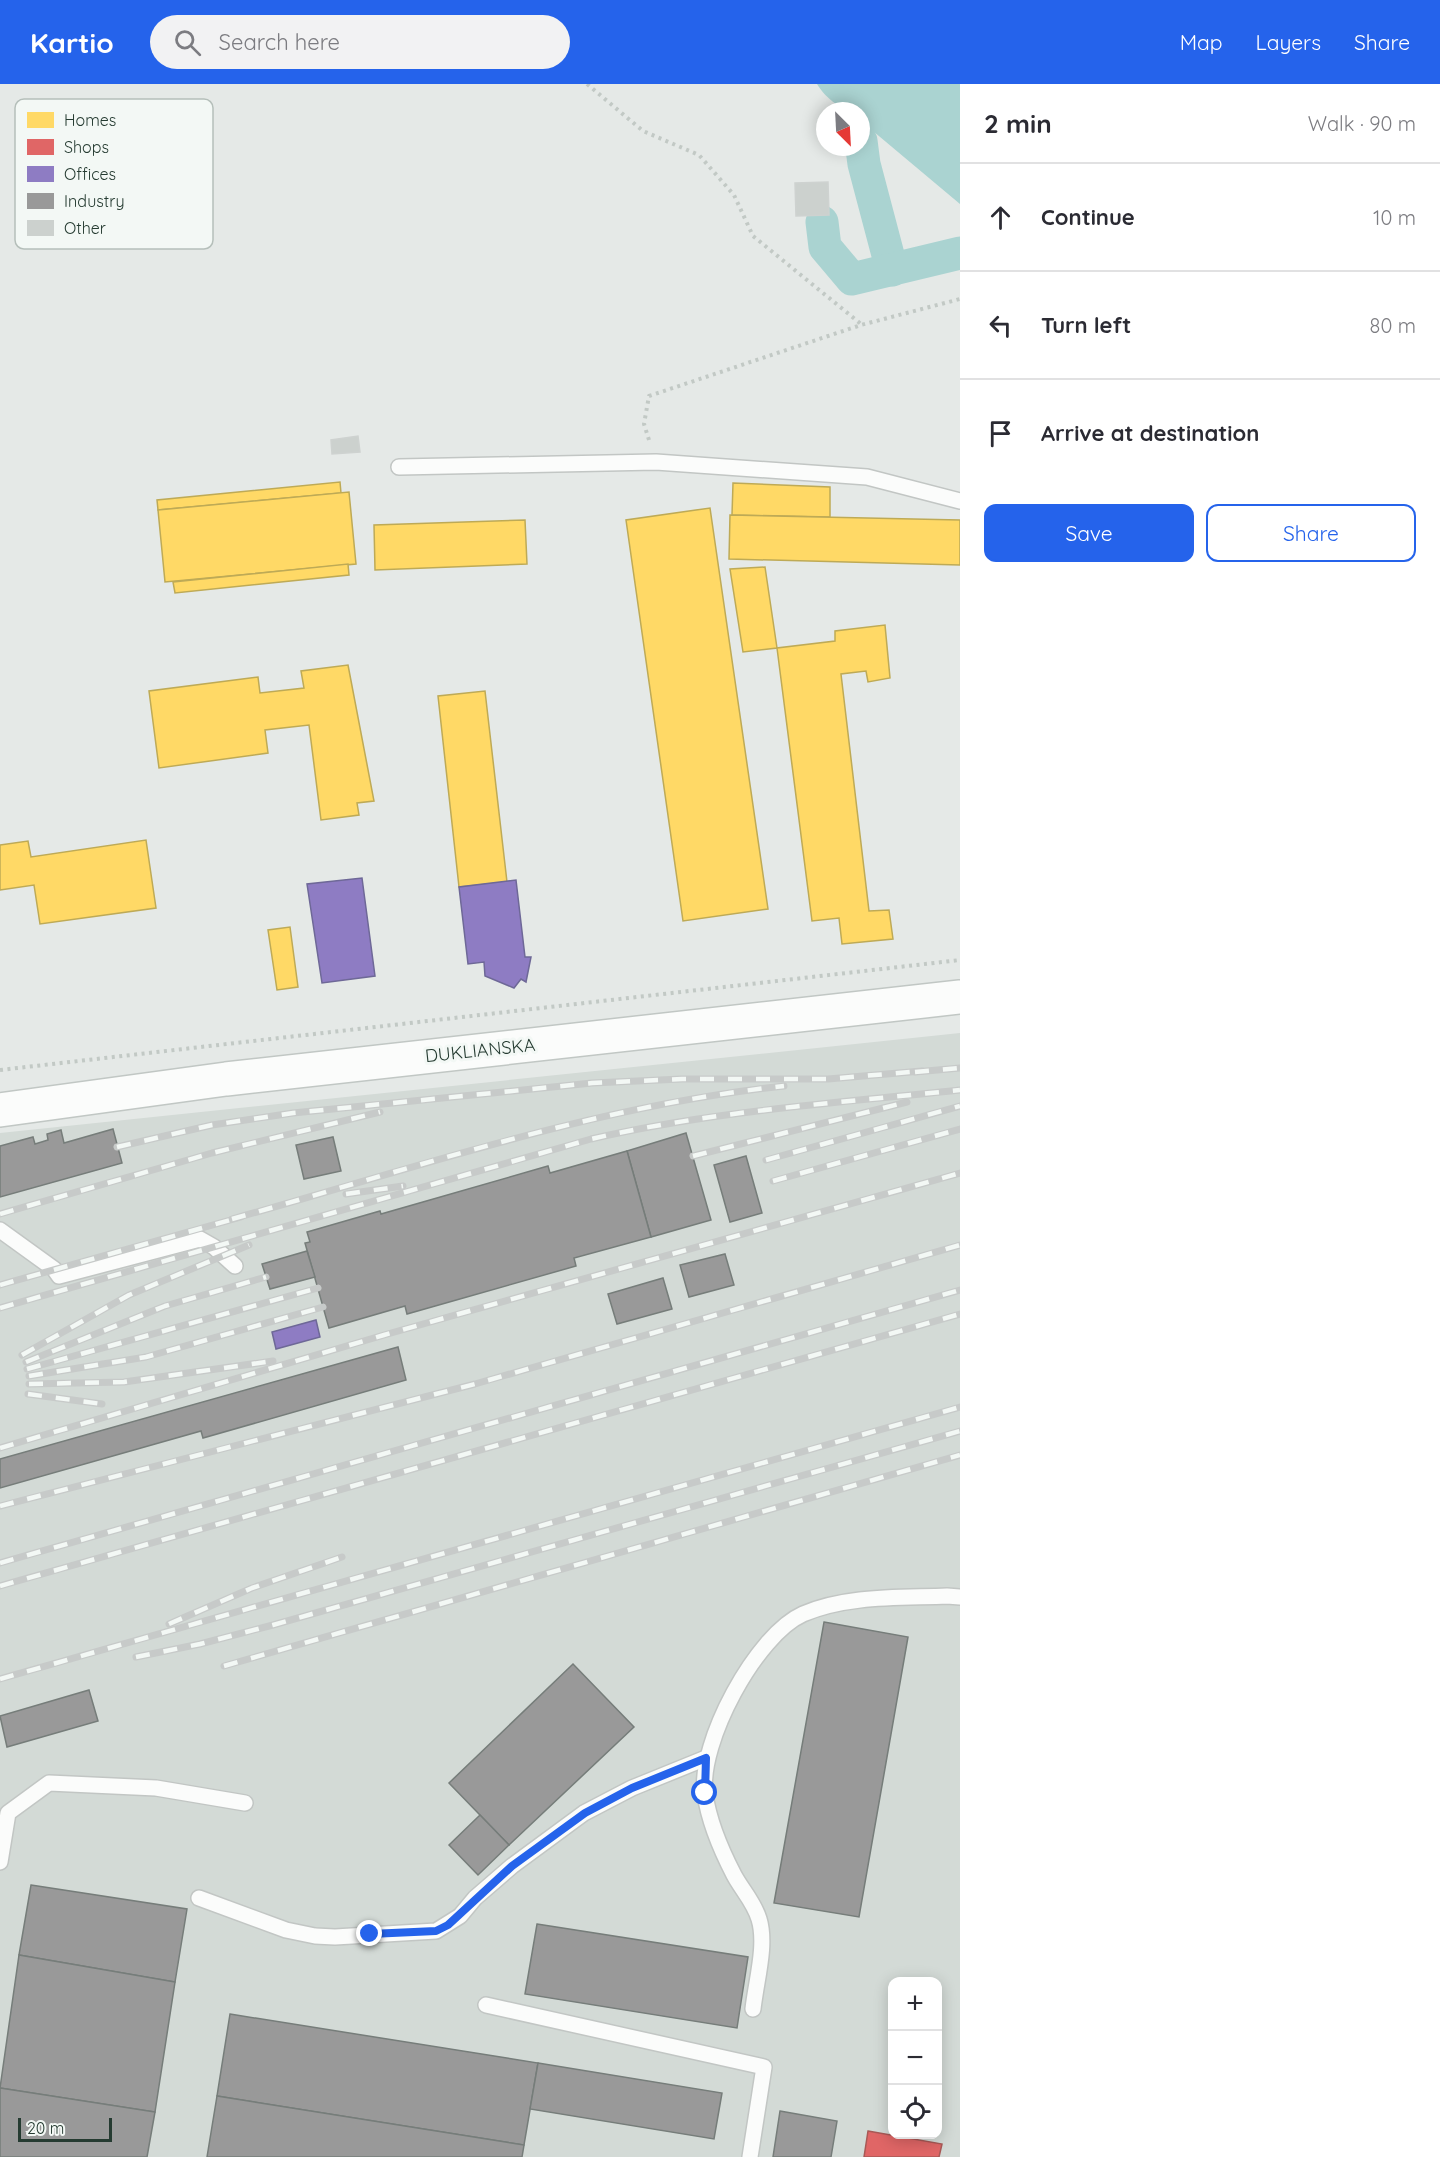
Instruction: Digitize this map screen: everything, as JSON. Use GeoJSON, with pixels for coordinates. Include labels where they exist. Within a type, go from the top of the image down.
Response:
{"type":"FeatureCollection","features":[{"type":"Feature","properties":{"kind":"street","name":"DUKLIANSKA"},"geometry":{"type":"LineString","coordinates":[[0,1110],[226,1078],[960,997]]}},
{"type":"Feature","properties":{"kind":"lane"},"geometry":{"type":"LineString","coordinates":[[399,467],[656,462],[867,477],[960,501]]}},
{"type":"Feature","properties":{"kind":"lane"},"geometry":{"type":"LineString","coordinates":[[0,1230],[54,1269],[59,1276],[200,1239],[214,1247],[236,1266]]}},
{"type":"Feature","properties":{"kind":"lane"},"geometry":{"type":"LineString","coordinates":[[753,2009],[762,1939],[759,1920],[718,1840],[705,1793],[706,1758],[719,1723],[752,1663],[801,1615],[839,1602],[960,1597]]}},
{"type":"Feature","properties":{"kind":"lane"},"geometry":{"type":"LineString","coordinates":[[199,1898],[286,1930],[315,1935],[336,1937],[436,1931],[460,1916],[475,1898],[512,1866],[585,1813],[632,1788],[706,1758]]}},
{"type":"Feature","properties":{"kind":"lane"},"geometry":{"type":"LineString","coordinates":[[0,1862],[8,1813],[49,1783],[156,1788],[245,1803]]}},
{"type":"Feature","properties":{"kind":"lane"},"geometry":{"type":"LineString","coordinates":[[486,2005],[764,2067],[750,2157]]}},
{"type":"Feature","properties":{"kind":"path"},"geometry":{"type":"LineString","coordinates":[[586,84],[643,131],[699,155],[734,195],[753,237],[861,325]]}},
{"type":"Feature","properties":{"kind":"path"},"geometry":{"type":"LineString","coordinates":[[656,462],[644,424],[649,396],[861,325],[960,299]]}},
{"type":"Feature","properties":{"kind":"path"},"geometry":{"type":"LineString","coordinates":[[0,1070],[960,960]]}},
{"type":"Feature","properties":{"kind":"shaded area"},"geometry":{"type":"Polygon","coordinates":[[[960,1033],[960,2157],[0,2157],[0,1133],[960,1033]]]}},
{"type":"Feature","properties":{"kind":"water"},"geometry":{"type":"Polygon","coordinates":[[[817,84],[960,84],[960,204],[870,129],[870,102],[834,102],[817,84]]]}},
{"type":"Feature","properties":{"kind":"building: Homes"},"geometry":{"type":"Polygon","coordinates":[[[340,482],[341,493],[158,510],[157,500],[340,482]]]}},
{"type":"Feature","properties":{"kind":"building: Homes"},"geometry":{"type":"Polygon","coordinates":[[[733,483],[830,487],[830,517],[732,515],[733,483]]]}},
{"type":"Feature","properties":{"kind":"building: Homes"},"geometry":{"type":"Polygon","coordinates":[[[349,492],[356,564],[165,582],[158,510],[349,492]]]}},
{"type":"Feature","properties":{"kind":"building: Homes"},"geometry":{"type":"Polygon","coordinates":[[[710,508],[768,909],[683,921],[626,520],[710,508]]]}},
{"type":"Feature","properties":{"kind":"building: Homes"},"geometry":{"type":"Polygon","coordinates":[[[730,515],[960,520],[960,565],[729,559],[730,515]]]}},
{"type":"Feature","properties":{"kind":"building: Homes"},"geometry":{"type":"Polygon","coordinates":[[[525,520],[527,564],[375,570],[374,525],[525,520]]]}},
{"type":"Feature","properties":{"kind":"building: Homes"},"geometry":{"type":"Polygon","coordinates":[[[348,564],[349,575],[175,593],[173,582],[348,564]]]}},
{"type":"Feature","properties":{"kind":"building: Homes"},"geometry":{"type":"Polygon","coordinates":[[[765,567],[777,648],[743,652],[730,569],[765,567]]]}},
{"type":"Feature","properties":{"kind":"building: Homes"},"geometry":{"type":"Polygon","coordinates":[[[885,625],[890,678],[868,682],[866,671],[841,674],[869,911],[889,910],[893,939],[842,944],[839,918],[812,921],[777,648],[835,641],[835,631],[885,625]]]}},
{"type":"Feature","properties":{"kind":"building: Homes"},"geometry":{"type":"Polygon","coordinates":[[[348,665],[374,801],[357,803],[359,815],[321,820],[309,725],[265,730],[268,753],[159,768],[149,691],[258,677],[260,693],[304,688],[301,671],[348,665]]]}},
{"type":"Feature","properties":{"kind":"building: Homes"},"geometry":{"type":"Polygon","coordinates":[[[485,691],[507,882],[459,887],[438,696],[485,691]]]}},
{"type":"Feature","properties":{"kind":"building: Homes"},"geometry":{"type":"Polygon","coordinates":[[[146,840],[156,908],[40,924],[34,885],[0,890],[0,845],[28,841],[31,857],[146,840]]]}},
{"type":"Feature","properties":{"kind":"building: Homes"},"geometry":{"type":"Polygon","coordinates":[[[290,927],[298,987],[277,990],[268,930],[290,927]]]}},
{"type":"Feature","properties":{"kind":"building: Shops"},"geometry":{"type":"Polygon","coordinates":[[[868,2131],[888,2135],[888,2139],[914,2139],[942,2144],[939,2157],[864,2157],[868,2131]]]}},
{"type":"Feature","properties":{"kind":"building: Offices"},"geometry":{"type":"Polygon","coordinates":[[[362,878],[375,976],[322,983],[307,884],[362,878]]]}},
{"type":"Feature","properties":{"kind":"building: Offices"},"geometry":{"type":"Polygon","coordinates":[[[516,880],[525,957],[531,957],[526,982],[521,979],[514,988],[485,976],[484,962],[468,964],[459,887],[516,880]]]}},
{"type":"Feature","properties":{"kind":"building: Offices"},"geometry":{"type":"Polygon","coordinates":[[[316,1320],[320,1337],[276,1349],[272,1332],[316,1320]]]}},
{"type":"Feature","properties":{"kind":"building: Industry"},"geometry":{"type":"Polygon","coordinates":[[[113,1129],[122,1163],[0,1197],[0,1146],[33,1137],[35,1144],[48,1140],[47,1134],[61,1130],[64,1143],[113,1129]]]}},
{"type":"Feature","properties":{"kind":"building: Industry"},"geometry":{"type":"Polygon","coordinates":[[[686,1133],[711,1220],[651,1237],[627,1151],[686,1133]]]}},
{"type":"Feature","properties":{"kind":"building: Industry"},"geometry":{"type":"Polygon","coordinates":[[[333,1137],[341,1171],[304,1179],[296,1145],[333,1137]]]}},
{"type":"Feature","properties":{"kind":"building: Industry"},"geometry":{"type":"Polygon","coordinates":[[[627,1151],[651,1237],[574,1258],[576,1266],[407,1314],[405,1306],[329,1328],[305,1243],[310,1242],[307,1232],[380,1211],[381,1214],[548,1166],[550,1173],[627,1151]]]}},
{"type":"Feature","properties":{"kind":"building: Industry"},"geometry":{"type":"Polygon","coordinates":[[[746,1156],[762,1213],[730,1222],[714,1165],[746,1156]]]}},
{"type":"Feature","properties":{"kind":"building: Industry"},"geometry":{"type":"Polygon","coordinates":[[[307,1251],[315,1277],[270,1289],[262,1264],[307,1251]]]}},
{"type":"Feature","properties":{"kind":"building: Industry"},"geometry":{"type":"Polygon","coordinates":[[[725,1254],[734,1285],[689,1297],[680,1265],[725,1254]]]}},
{"type":"Feature","properties":{"kind":"building: Industry"},"geometry":{"type":"Polygon","coordinates":[[[663,1278],[672,1309],[617,1324],[608,1294],[663,1278]]]}},
{"type":"Feature","properties":{"kind":"building: Industry"},"geometry":{"type":"Polygon","coordinates":[[[398,1347],[406,1380],[203,1438],[201,1431],[0,1488],[0,1459],[398,1347]]]}},
{"type":"Feature","properties":{"kind":"building: Industry"},"geometry":{"type":"Polygon","coordinates":[[[824,1622],[908,1637],[859,1917],[774,1903],[824,1622]]]}},
{"type":"Feature","properties":{"kind":"building: Industry"},"geometry":{"type":"Polygon","coordinates":[[[573,1664],[634,1727],[509,1845],[449,1783],[573,1664]]]}},
{"type":"Feature","properties":{"kind":"building: Industry"},"geometry":{"type":"Polygon","coordinates":[[[89,1690],[98,1721],[7,1747],[0,1716],[89,1690]]]}},
{"type":"Feature","properties":{"kind":"building: Industry"},"geometry":{"type":"Polygon","coordinates":[[[480,1815],[509,1845],[478,1875],[449,1845],[480,1815]]]}},
{"type":"Feature","properties":{"kind":"building: Industry"},"geometry":{"type":"Polygon","coordinates":[[[31,1885],[187,1909],[175,1982],[19,1955],[31,1885]]]}},
{"type":"Feature","properties":{"kind":"building: Industry"},"geometry":{"type":"Polygon","coordinates":[[[537,1924],[748,1957],[737,2028],[525,1994],[537,1924]]]}},
{"type":"Feature","properties":{"kind":"building: Industry"},"geometry":{"type":"Polygon","coordinates":[[[19,1955],[175,1982],[155,2112],[0,2088],[19,1955]]]}},
{"type":"Feature","properties":{"kind":"building: Industry"},"geometry":{"type":"Polygon","coordinates":[[[230,2014],[538,2063],[524,2145],[217,2096],[230,2014]]]}},
{"type":"Feature","properties":{"kind":"building: Industry"},"geometry":{"type":"Polygon","coordinates":[[[538,2063],[722,2093],[714,2139],[530,2109],[538,2063]]]}},
{"type":"Feature","properties":{"kind":"building: Industry"},"geometry":{"type":"Polygon","coordinates":[[[0,2088],[155,2112],[147,2157],[0,2157],[0,2088]]]}},
{"type":"Feature","properties":{"kind":"building: Industry"},"geometry":{"type":"Polygon","coordinates":[[[217,2096],[524,2145],[522,2157],[207,2157],[217,2096]]]}},
{"type":"Feature","properties":{"kind":"building: Industry"},"geometry":{"type":"Polygon","coordinates":[[[780,2111],[837,2121],[831,2157],[773,2157],[780,2111]]]}},
{"type":"Feature","properties":{"kind":"building: Other"},"geometry":{"type":"Polygon","coordinates":[[[828,182],[829,215],[796,216],[795,183],[828,182]]]}},
{"type":"Feature","properties":{"kind":"building: Other"},"geometry":{"type":"Polygon","coordinates":[[[358,436],[360,452],[332,454],[331,440],[358,436]]]}},
{"type":"Feature","properties":{"kind":"waterway"},"geometry":{"type":"LineString","coordinates":[[863,156],[892,270]]}},
{"type":"Feature","properties":{"kind":"waterway"},"geometry":{"type":"LineString","coordinates":[[822,222],[825,247],[852,279],[960,253]]}},
{"type":"Feature","properties":{"kind":"railway"},"geometry":{"type":"LineString","coordinates":[[915,1072],[960,1068]]}},
{"type":"Feature","properties":{"kind":"railway"},"geometry":{"type":"LineString","coordinates":[[117,1147],[212,1125],[293,1113],[592,1083],[682,1079],[828,1079],[922,1071]]}},
{"type":"Feature","properties":{"kind":"railway"},"geometry":{"type":"LineString","coordinates":[[232,1219],[574,1123],[713,1095],[784,1086]]}},
{"type":"Feature","properties":{"kind":"railway"},"geometry":{"type":"LineString","coordinates":[[0,1308],[591,1139],[682,1121],[960,1090]]}},
{"type":"Feature","properties":{"kind":"railway"},"geometry":{"type":"LineString","coordinates":[[693,1156],[907,1102]]}},
{"type":"Feature","properties":{"kind":"railway"},"geometry":{"type":"LineString","coordinates":[[766,1160],[960,1106]]}},
{"type":"Feature","properties":{"kind":"railway"},"geometry":{"type":"LineString","coordinates":[[0,1214],[212,1153],[380,1112]]}},
{"type":"Feature","properties":{"kind":"railway"},"geometry":{"type":"LineString","coordinates":[[773,1181],[960,1129]]}},
{"type":"Feature","properties":{"kind":"railway"},"geometry":{"type":"LineString","coordinates":[[0,1448],[384,1335],[960,1173]]}},
{"type":"Feature","properties":{"kind":"railway"},"geometry":{"type":"LineString","coordinates":[[346,1194],[403,1186]]}},
{"type":"Feature","properties":{"kind":"railway"},"geometry":{"type":"LineString","coordinates":[[0,1285],[241,1217]]}},
{"type":"Feature","properties":{"kind":"railway"},"geometry":{"type":"LineString","coordinates":[[22,1355],[129,1295],[249,1245]]}},
{"type":"Feature","properties":{"kind":"railway"},"geometry":{"type":"LineString","coordinates":[[0,1506],[475,1384],[960,1245]]}},
{"type":"Feature","properties":{"kind":"railway"},"geometry":{"type":"LineString","coordinates":[[26,1362],[165,1306],[266,1277]]}},
{"type":"Feature","properties":{"kind":"railway"},"geometry":{"type":"LineString","coordinates":[[27,1369],[318,1288]]}},
{"type":"Feature","properties":{"kind":"railway"},"geometry":{"type":"LineString","coordinates":[[0,1563],[960,1290]]}},
{"type":"Feature","properties":{"kind":"railway"},"geometry":{"type":"LineString","coordinates":[[29,1376],[146,1357],[323,1307]]}},
{"type":"Feature","properties":{"kind":"railway"},"geometry":{"type":"LineString","coordinates":[[0,1586],[960,1314]]}},
{"type":"Feature","properties":{"kind":"railway"},"geometry":{"type":"LineString","coordinates":[[29,1384],[124,1382],[273,1361]]}},
{"type":"Feature","properties":{"kind":"railway"},"geometry":{"type":"LineString","coordinates":[[28,1394],[102,1404]]}},
{"type":"Feature","properties":{"kind":"railway"},"geometry":{"type":"LineString","coordinates":[[0,1679],[960,1407]]}},
{"type":"Feature","properties":{"kind":"railway"},"geometry":{"type":"LineString","coordinates":[[136,1657],[200,1644],[273,1625],[960,1431]]}},
{"type":"Feature","properties":{"kind":"railway"},"geometry":{"type":"LineString","coordinates":[[224,1666],[960,1455]]}},
{"type":"Feature","properties":{"kind":"railway"},"geometry":{"type":"LineString","coordinates":[[169,1624],[252,1588],[342,1557]]}},
{"type":"Feature","properties":{"kind":"route"},"geometry":{"type":"LineString","coordinates":[[370,1934],[436,1931],[448,1925],[512,1866],[585,1813],[632,1788],[706,1758],[705,1793]]}}]}
